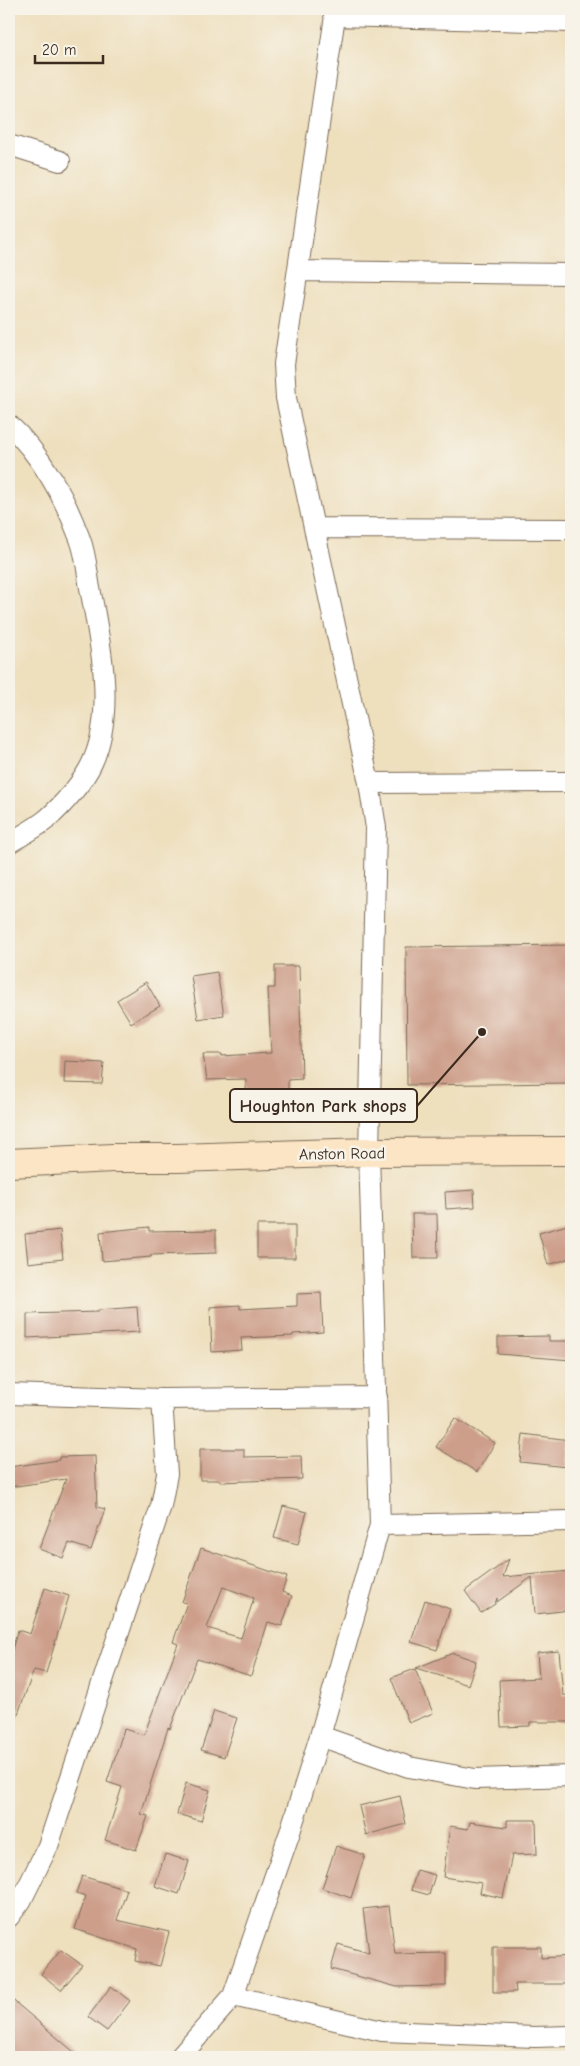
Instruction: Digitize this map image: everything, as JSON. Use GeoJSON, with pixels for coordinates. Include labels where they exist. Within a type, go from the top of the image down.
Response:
{"type":"FeatureCollection","features":[{"type":"Feature","properties":{"kind":"main road","name":"Anston Road"},"geometry":{"type":"LineString","coordinates":[[9,1163],[113,1158],[178,1158],[369,1152],[571,1151]]}},
{"type":"Feature","properties":{"kind":"street"},"geometry":{"type":"LineString","coordinates":[[180,2057],[233,1996],[290,1832],[320,1736],[380,1525],[369,1152],[376,828],[369,783],[286,398],[284,364],[335,12],[571,22]]}},
{"type":"Feature","properties":{"kind":"street"},"geometry":{"type":"LineString","coordinates":[[9,145],[60,161]]}},
{"type":"Feature","properties":{"kind":"street"},"geometry":{"type":"LineString","coordinates":[[298,271],[571,274]]}},
{"type":"Feature","properties":{"kind":"street"},"geometry":{"type":"LineString","coordinates":[[9,425],[29,444],[40,461],[62,500],[81,541],[96,621],[103,674],[104,724],[92,763],[71,793],[47,819],[9,843]]}},
{"type":"Feature","properties":{"kind":"street"},"geometry":{"type":"LineString","coordinates":[[314,528],[571,529]]}},
{"type":"Feature","properties":{"kind":"street"},"geometry":{"type":"LineString","coordinates":[[369,783],[571,782]]}},
{"type":"Feature","properties":{"kind":"street"},"geometry":{"type":"LineString","coordinates":[[9,1394],[162,1399],[376,1397]]}},
{"type":"Feature","properties":{"kind":"street"},"geometry":{"type":"LineString","coordinates":[[9,1917],[21,1901],[48,1846],[161,1506],[167,1474],[162,1399]]}},
{"type":"Feature","properties":{"kind":"street"},"geometry":{"type":"LineString","coordinates":[[380,1525],[571,1521]]}},
{"type":"Feature","properties":{"kind":"street"},"geometry":{"type":"LineString","coordinates":[[320,1736],[409,1767],[475,1779],[571,1776]]}},
{"type":"Feature","properties":{"kind":"street"},"geometry":{"type":"LineString","coordinates":[[233,1996],[382,2030],[571,2036]]}},
{"type":"Feature","properties":{"kind":"building"},"geometry":{"type":"Polygon","coordinates":[[[571,945],[571,1083],[407,1085],[406,947],[571,945]]]}},
{"type":"Feature","properties":{"kind":"building"},"geometry":{"type":"Polygon","coordinates":[[[275,966],[299,966],[302,1079],[288,1080],[288,1091],[246,1093],[246,1079],[207,1080],[203,1054],[222,1054],[222,1056],[271,1053],[268,988],[275,988],[275,966]]]}},
{"type":"Feature","properties":{"kind":"building"},"geometry":{"type":"Polygon","coordinates":[[[217,972],[224,1015],[198,1019],[191,976],[217,972]]]}},
{"type":"Feature","properties":{"kind":"building"},"geometry":{"type":"Polygon","coordinates":[[[146,982],[160,1006],[131,1023],[117,1000],[146,982]]]}},
{"type":"Feature","properties":{"kind":"building"},"geometry":{"type":"Polygon","coordinates":[[[65,1061],[104,1063],[102,1084],[64,1083],[65,1061]]]}},
{"type":"Feature","properties":{"kind":"building"},"geometry":{"type":"Polygon","coordinates":[[[474,1190],[475,1207],[446,1209],[445,1192],[474,1190]]]}},
{"type":"Feature","properties":{"kind":"building"},"geometry":{"type":"Polygon","coordinates":[[[412,1214],[437,1214],[438,1258],[413,1258],[412,1214]]]}},
{"type":"Feature","properties":{"kind":"building"},"geometry":{"type":"Polygon","coordinates":[[[571,1224],[571,1258],[548,1265],[539,1233],[571,1224]]]}},
{"type":"Feature","properties":{"kind":"building"},"geometry":{"type":"Polygon","coordinates":[[[257,1225],[295,1225],[295,1258],[257,1258],[257,1225]]]}},
{"type":"Feature","properties":{"kind":"building"},"geometry":{"type":"Polygon","coordinates":[[[149,1227],[149,1231],[216,1230],[216,1253],[151,1255],[151,1257],[102,1261],[100,1232],[149,1227]]]}},
{"type":"Feature","properties":{"kind":"building"},"geometry":{"type":"Polygon","coordinates":[[[60,1230],[63,1259],[28,1263],[25,1234],[60,1230]]]}},
{"type":"Feature","properties":{"kind":"building"},"geometry":{"type":"Polygon","coordinates":[[[321,1293],[323,1332],[293,1334],[293,1336],[241,1338],[242,1350],[212,1352],[210,1307],[240,1305],[240,1309],[297,1306],[297,1294],[321,1293]]]}},
{"type":"Feature","properties":{"kind":"building"},"geometry":{"type":"Polygon","coordinates":[[[137,1307],[139,1332],[27,1338],[27,1314],[98,1312],[98,1310],[137,1307]]]}},
{"type":"Feature","properties":{"kind":"building"},"geometry":{"type":"Polygon","coordinates":[[[549,1336],[549,1341],[571,1341],[571,1360],[498,1354],[498,1337],[549,1336]]]}},
{"type":"Feature","properties":{"kind":"building"},"geometry":{"type":"Polygon","coordinates":[[[455,1418],[495,1443],[477,1472],[436,1447],[455,1418]]]}},
{"type":"Feature","properties":{"kind":"building"},"geometry":{"type":"Polygon","coordinates":[[[523,1434],[570,1440],[567,1467],[520,1462],[523,1434]]]}},
{"type":"Feature","properties":{"kind":"building"},"geometry":{"type":"Polygon","coordinates":[[[200,1449],[244,1449],[244,1457],[301,1456],[302,1479],[220,1482],[220,1480],[200,1480],[200,1449]]]}},
{"type":"Feature","properties":{"kind":"building"},"geometry":{"type":"Polygon","coordinates":[[[95,1456],[97,1507],[105,1509],[91,1550],[69,1543],[63,1558],[39,1549],[66,1479],[9,1487],[9,1467],[59,1460],[59,1457],[95,1456]]]}},
{"type":"Feature","properties":{"kind":"building"},"geometry":{"type":"Polygon","coordinates":[[[283,1506],[307,1512],[298,1544],[274,1538],[283,1506]]]}},
{"type":"Feature","properties":{"kind":"building"},"geometry":{"type":"Polygon","coordinates":[[[201,1548],[287,1577],[282,1592],[292,1596],[282,1626],[268,1622],[251,1676],[197,1659],[170,1729],[168,1728],[141,1814],[148,1816],[136,1850],[105,1840],[122,1787],[107,1782],[124,1729],[144,1735],[178,1644],[173,1642],[187,1603],[182,1602],[201,1548]],[[223,1587],[207,1628],[241,1638],[254,1598],[223,1587]]]}},
{"type":"Feature","properties":{"kind":"building"},"geometry":{"type":"Polygon","coordinates":[[[509,1559],[503,1577],[571,1571],[571,1610],[535,1614],[532,1577],[497,1602],[497,1598],[495,1604],[481,1613],[465,1591],[509,1559]]]}},
{"type":"Feature","properties":{"kind":"building"},"geometry":{"type":"Polygon","coordinates":[[[45,1588],[69,1596],[46,1673],[34,1670],[11,1733],[9,1733],[9,1659],[18,1630],[30,1634],[45,1588]]]}},
{"type":"Feature","properties":{"kind":"building"},"geometry":{"type":"Polygon","coordinates":[[[425,1600],[450,1609],[437,1650],[411,1642],[425,1600]]]}},
{"type":"Feature","properties":{"kind":"building"},"geometry":{"type":"Polygon","coordinates":[[[559,1651],[563,1695],[571,1695],[571,1722],[530,1722],[530,1726],[501,1727],[499,1680],[539,1678],[537,1653],[559,1651]]]}},
{"type":"Feature","properties":{"kind":"building"},"geometry":{"type":"Polygon","coordinates":[[[453,1653],[476,1661],[468,1685],[416,1668],[453,1653]]]}},
{"type":"Feature","properties":{"kind":"building"},"geometry":{"type":"Polygon","coordinates":[[[415,1669],[433,1713],[409,1723],[391,1678],[415,1669]]]}},
{"type":"Feature","properties":{"kind":"building"},"geometry":{"type":"Polygon","coordinates":[[[214,1711],[237,1718],[224,1757],[201,1750],[214,1711]]]}},
{"type":"Feature","properties":{"kind":"building"},"geometry":{"type":"Polygon","coordinates":[[[186,1783],[210,1790],[201,1821],[177,1814],[186,1783]]]}},
{"type":"Feature","properties":{"kind":"building"},"geometry":{"type":"Polygon","coordinates":[[[400,1796],[406,1824],[366,1835],[359,1806],[400,1796]]]}},
{"type":"Feature","properties":{"kind":"building"},"geometry":{"type":"Polygon","coordinates":[[[507,1820],[536,1820],[537,1854],[512,1855],[503,1898],[480,1893],[482,1883],[443,1877],[450,1826],[468,1829],[470,1822],[507,1827],[507,1820]]]}},
{"type":"Feature","properties":{"kind":"building"},"geometry":{"type":"Polygon","coordinates":[[[336,1846],[365,1855],[351,1898],[322,1888],[336,1846]]]}},
{"type":"Feature","properties":{"kind":"building"},"geometry":{"type":"Polygon","coordinates":[[[165,1854],[189,1861],[179,1894],[155,1886],[165,1854]]]}},
{"type":"Feature","properties":{"kind":"building"},"geometry":{"type":"Polygon","coordinates":[[[417,1870],[435,1875],[429,1895],[411,1890],[417,1870]]]}},
{"type":"Feature","properties":{"kind":"building"},"geometry":{"type":"Polygon","coordinates":[[[82,1876],[127,1890],[117,1920],[169,1932],[160,1966],[135,1961],[137,1949],[75,1929],[86,1896],[76,1893],[82,1876]]]}},
{"type":"Feature","properties":{"kind":"building"},"geometry":{"type":"Polygon","coordinates":[[[389,1906],[395,1954],[446,1953],[446,1986],[397,1987],[331,1969],[338,1944],[369,1953],[363,1909],[389,1906]]]}},
{"type":"Feature","properties":{"kind":"building"},"geometry":{"type":"Polygon","coordinates":[[[493,1947],[541,1947],[541,1958],[571,1956],[571,1984],[515,1984],[516,1992],[493,1992],[493,1947]]]}},
{"type":"Feature","properties":{"kind":"building"},"geometry":{"type":"Polygon","coordinates":[[[61,1950],[82,1965],[61,1990],[41,1974],[61,1950]]]}},
{"type":"Feature","properties":{"kind":"building"},"geometry":{"type":"Polygon","coordinates":[[[111,1986],[130,2001],[107,2031],[88,2017],[111,1986]]]}},
{"type":"Feature","properties":{"kind":"building"},"geometry":{"type":"Polygon","coordinates":[[[9,1997],[80,2057],[18,2057],[9,2049],[9,1997]]]}},
{"type":"Feature","properties":{"kind":"place","name":"Houghton Park shops"},"geometry":{"type":"Point","coordinates":[482,1032]}}]}
